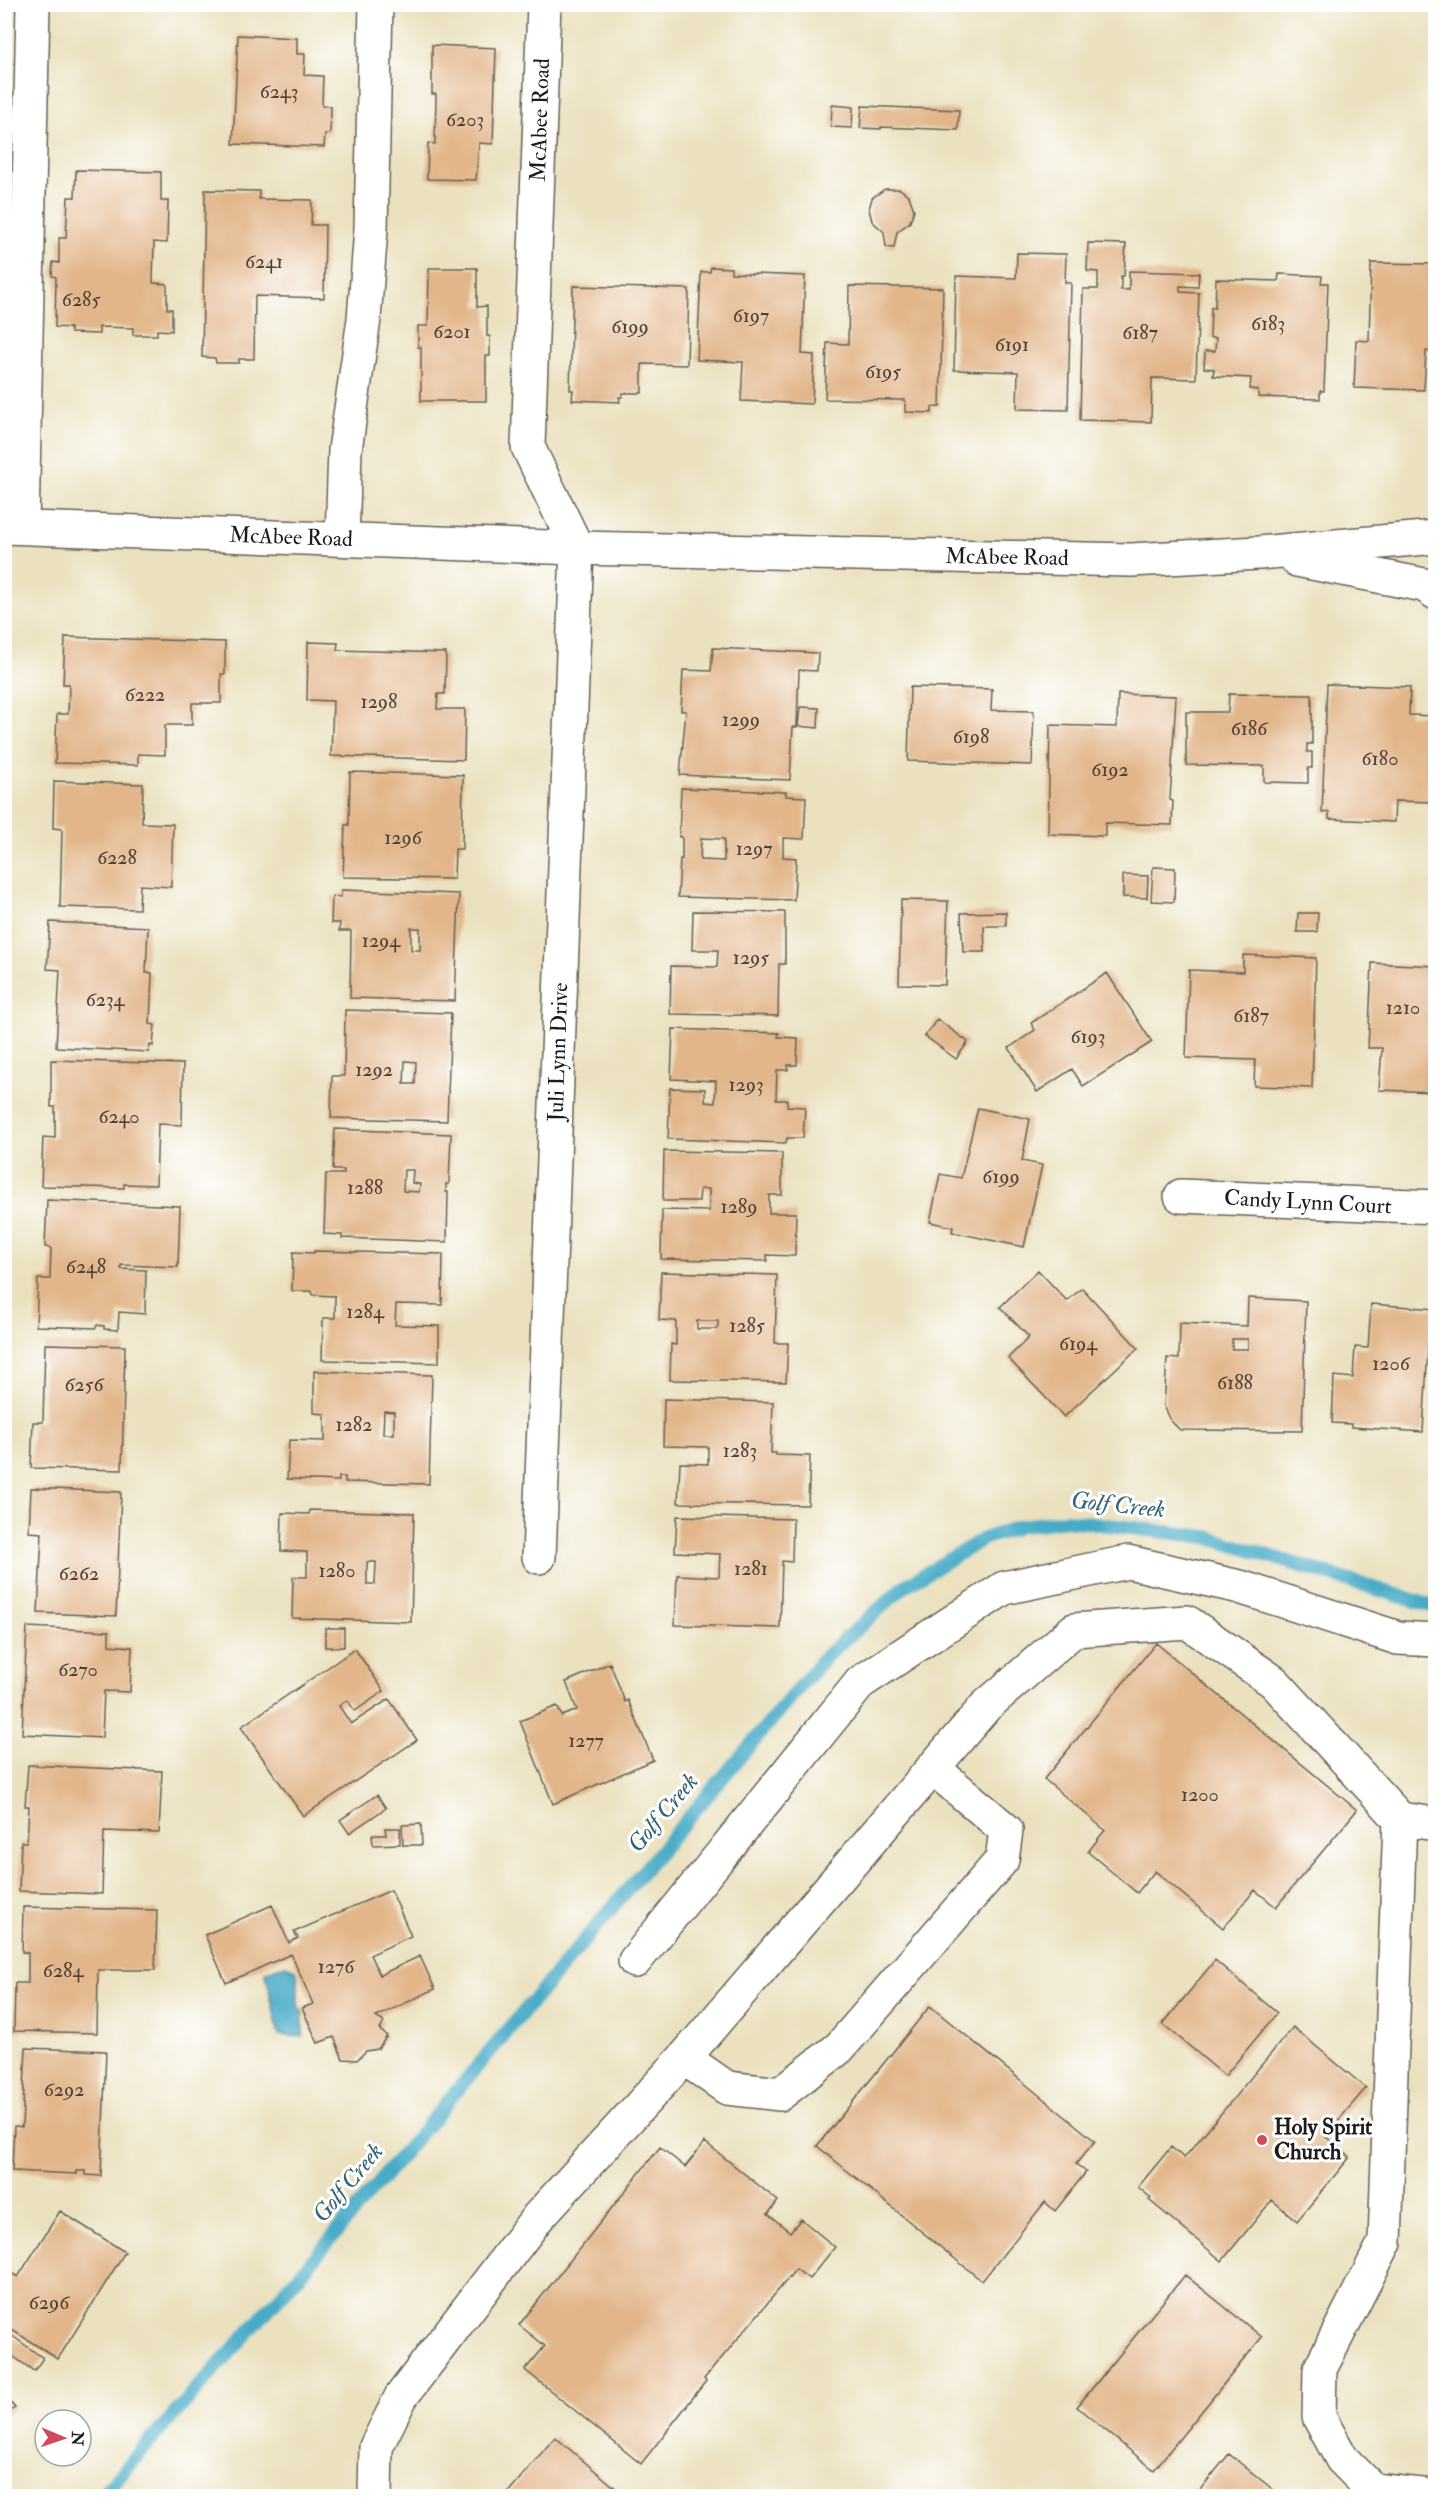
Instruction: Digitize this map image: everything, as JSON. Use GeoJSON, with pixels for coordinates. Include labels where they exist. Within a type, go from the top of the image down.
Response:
{"type":"FeatureCollection","features":[{"type":"Feature","properties":{"kind":"street"},"geometry":{"type":"LineString","coordinates":[[13,527],[33,4]]}},
{"type":"Feature","properties":{"kind":"street"},"geometry":{"type":"LineString","coordinates":[[342,539],[345,450],[364,319],[371,229],[376,4]]}},
{"type":"Feature","properties":{"kind":"street","name":"McAbee Road"},"geometry":{"type":"LineString","coordinates":[[544,4],[528,447],[577,548]]}},
{"type":"Feature","properties":{"kind":"street","name":"McAbee Road"},"geometry":{"type":"LineString","coordinates":[[13,527],[577,548],[1131,560],[1259,553],[1436,537]]}},
{"type":"Feature","properties":{"kind":"street","name":"Juli Lynn Drive"},"geometry":{"type":"LineString","coordinates":[[538,1557],[577,548]]}},
{"type":"Feature","properties":{"kind":"street"},"geometry":{"type":"LineString","coordinates":[[1259,553],[1424,585],[1436,593]]}},
{"type":"Feature","properties":{"kind":"street","name":"Candy Lynn Court"},"geometry":{"type":"LineString","coordinates":[[1181,1196],[1436,1207]]}},
{"type":"Feature","properties":{"kind":"street"},"geometry":{"type":"LineString","coordinates":[[635,1961],[861,1682],[1004,1588],[1128,1562],[1240,1587],[1398,1638],[1436,1640]]}},
{"type":"Feature","properties":{"kind":"street"},"geometry":{"type":"LineString","coordinates":[[375,2496],[376,2447],[401,2397],[537,2217],[684,2058],[986,1706],[1074,1630],[1187,1622],[1274,1682],[1400,1819],[1436,1824]]}},
{"type":"Feature","properties":{"kind":"street"},"geometry":{"type":"LineString","coordinates":[[684,2058],[727,2088],[780,2094],[839,2048],[1002,1860],[1006,1830],[933,1768]]}},
{"type":"Feature","properties":{"kind":"street"},"geometry":{"type":"LineString","coordinates":[[1400,1819],[1386,2242],[1320,2369],[1319,2417],[1342,2459],[1373,2490],[1432,2496]]}},
{"type":"Feature","properties":{"kind":"water"},"geometry":{"type":"Polygon","coordinates":[[[286,1965],[296,1970],[298,2005],[303,2014],[303,2037],[279,2035],[265,1971],[286,1965]]]}},
{"type":"Feature","properties":{"kind":"building"},"geometry":{"type":"Polygon","coordinates":[[[238,35],[297,38],[297,54],[305,54],[304,75],[323,76],[322,106],[331,106],[330,134],[325,134],[324,147],[233,144],[238,35]]]}},
{"type":"Feature","properties":{"kind":"building"},"geometry":{"type":"Polygon","coordinates":[[[432,45],[496,48],[493,144],[479,143],[476,180],[427,179],[428,143],[435,144],[436,94],[432,94],[432,45]]]}},
{"type":"Feature","properties":{"kind":"building"},"geometry":{"type":"Polygon","coordinates":[[[832,105],[853,107],[852,128],[831,127],[832,105]]]}},
{"type":"Feature","properties":{"kind":"building"},"geometry":{"type":"Polygon","coordinates":[[[862,106],[959,110],[958,130],[860,128],[862,106]]]}},
{"type":"Feature","properties":{"kind":"building"},"geometry":{"type":"Polygon","coordinates":[[[76,170],[161,172],[161,201],[168,201],[167,243],[154,242],[153,283],[167,284],[167,309],[172,309],[172,331],[157,330],[157,335],[133,335],[133,328],[99,327],[99,334],[71,333],[70,328],[55,327],[56,277],[52,276],[53,262],[59,263],[59,238],[66,238],[68,197],[75,197],[76,170]]]}},
{"type":"Feature","properties":{"kind":"building"},"geometry":{"type":"Polygon","coordinates":[[[885,189],[900,189],[909,196],[914,210],[910,222],[897,232],[894,248],[886,247],[884,232],[872,221],[869,209],[872,198],[885,189]]]}},
{"type":"Feature","properties":{"kind":"building"},"geometry":{"type":"Polygon","coordinates":[[[205,190],[259,191],[259,199],[312,200],[311,225],[325,225],[324,298],[255,296],[254,359],[239,359],[239,363],[216,363],[215,358],[202,357],[205,190]]]}},
{"type":"Feature","properties":{"kind":"building"},"geometry":{"type":"Polygon","coordinates":[[[1088,243],[1126,244],[1121,290],[1129,290],[1129,271],[1199,273],[1198,287],[1180,286],[1180,292],[1199,293],[1196,379],[1152,378],[1151,422],[1080,420],[1083,289],[1098,289],[1098,272],[1087,271],[1088,243]]]}},
{"type":"Feature","properties":{"kind":"building"},"geometry":{"type":"Polygon","coordinates":[[[1017,253],[1066,254],[1065,283],[1071,283],[1068,410],[1017,409],[1018,372],[954,370],[956,276],[1016,278],[1017,253]]]}},
{"type":"Feature","properties":{"kind":"building"},"geometry":{"type":"Polygon","coordinates":[[[1371,263],[1436,264],[1436,352],[1426,351],[1424,390],[1354,388],[1356,340],[1369,341],[1371,263]]]}},
{"type":"Feature","properties":{"kind":"building"},"geometry":{"type":"Polygon","coordinates":[[[711,267],[731,268],[731,273],[805,276],[802,354],[814,355],[812,404],[741,401],[743,362],[697,360],[701,272],[710,272],[711,267]]]}},
{"type":"Feature","properties":{"kind":"building"},"geometry":{"type":"Polygon","coordinates":[[[429,268],[477,268],[477,307],[487,306],[487,336],[490,336],[490,356],[486,356],[486,401],[421,401],[421,347],[418,347],[418,326],[428,326],[429,268]]]}},
{"type":"Feature","properties":{"kind":"building"},"geometry":{"type":"Polygon","coordinates":[[[1279,274],[1322,276],[1321,283],[1328,283],[1324,391],[1320,391],[1320,399],[1258,397],[1258,390],[1250,389],[1251,378],[1213,376],[1214,369],[1204,368],[1205,351],[1215,351],[1216,338],[1210,338],[1211,307],[1215,308],[1216,279],[1278,281],[1279,274]]]}},
{"type":"Feature","properties":{"kind":"building"},"geometry":{"type":"Polygon","coordinates":[[[573,286],[689,289],[687,365],[642,364],[642,393],[623,393],[622,397],[619,397],[620,402],[572,400],[573,390],[570,390],[573,286]]]}},
{"type":"Feature","properties":{"kind":"building"},"geometry":{"type":"Polygon","coordinates":[[[849,286],[943,288],[940,407],[932,407],[932,413],[905,412],[905,400],[825,399],[827,343],[848,344],[849,286]]]}},
{"type":"Feature","properties":{"kind":"building"},"geometry":{"type":"Polygon","coordinates":[[[65,637],[225,642],[225,674],[221,674],[221,703],[192,703],[192,725],[165,725],[165,755],[138,754],[138,765],[55,763],[57,714],[68,714],[69,684],[63,684],[65,637]]]}},
{"type":"Feature","properties":{"kind":"building"},"geometry":{"type":"Polygon","coordinates":[[[308,642],[338,643],[337,650],[446,653],[445,694],[438,694],[437,709],[465,709],[464,760],[331,756],[333,701],[307,700],[308,642]]]}},
{"type":"Feature","properties":{"kind":"building"},"geometry":{"type":"Polygon","coordinates":[[[713,648],[818,653],[817,671],[799,670],[797,727],[793,727],[790,780],[680,775],[686,711],[681,711],[683,670],[711,671],[713,648]]]}},
{"type":"Feature","properties":{"kind":"building"},"geometry":{"type":"Polygon","coordinates":[[[1327,684],[1410,687],[1409,715],[1436,716],[1436,802],[1395,801],[1394,822],[1329,819],[1329,812],[1322,813],[1327,684]]]}},
{"type":"Feature","properties":{"kind":"building"},"geometry":{"type":"Polygon","coordinates":[[[910,687],[992,689],[991,710],[1034,711],[1032,765],[908,761],[910,687]]]}},
{"type":"Feature","properties":{"kind":"building"},"geometry":{"type":"Polygon","coordinates":[[[1118,694],[1176,696],[1170,800],[1173,801],[1172,825],[1105,823],[1105,836],[1048,834],[1050,725],[1117,727],[1118,694]]]}},
{"type":"Feature","properties":{"kind":"building"},"geometry":{"type":"Polygon","coordinates":[[[1229,694],[1312,695],[1312,744],[1307,744],[1307,752],[1312,752],[1312,768],[1308,768],[1308,783],[1264,782],[1264,766],[1186,765],[1186,712],[1228,712],[1229,694]]]}},
{"type":"Feature","properties":{"kind":"building"},"geometry":{"type":"Polygon","coordinates":[[[800,707],[819,708],[818,728],[798,726],[800,707]]]}},
{"type":"Feature","properties":{"kind":"building"},"geometry":{"type":"Polygon","coordinates":[[[350,772],[463,775],[462,849],[455,849],[454,879],[343,877],[345,825],[349,825],[350,772]]]}},
{"type":"Feature","properties":{"kind":"building"},"geometry":{"type":"Polygon","coordinates":[[[54,781],[143,784],[142,823],[173,824],[171,887],[140,885],[139,909],[60,907],[62,829],[53,828],[54,781]]]}},
{"type":"Feature","properties":{"kind":"building"},"geometry":{"type":"Polygon","coordinates":[[[681,788],[786,792],[786,796],[806,797],[804,839],[783,838],[783,857],[796,858],[794,900],[678,897],[680,859],[682,859],[682,837],[679,837],[681,788]],[[701,838],[700,860],[724,861],[724,839],[701,838]]]}},
{"type":"Feature","properties":{"kind":"building"},"geometry":{"type":"Polygon","coordinates":[[[1153,867],[1175,868],[1174,902],[1151,901],[1153,867]]]}},
{"type":"Feature","properties":{"kind":"building"},"geometry":{"type":"Polygon","coordinates":[[[1123,875],[1148,876],[1147,898],[1123,897],[1123,875]]]}},
{"type":"Feature","properties":{"kind":"building"},"geometry":{"type":"Polygon","coordinates":[[[341,890],[459,894],[455,1001],[350,998],[351,931],[339,931],[340,923],[331,923],[332,896],[341,897],[341,890]],[[411,928],[411,950],[420,950],[420,928],[411,928]]]}},
{"type":"Feature","properties":{"kind":"building"},"geometry":{"type":"Polygon","coordinates":[[[901,900],[948,901],[945,985],[899,984],[901,900]]]}},
{"type":"Feature","properties":{"kind":"building"},"geometry":{"type":"Polygon","coordinates":[[[693,911],[785,912],[785,964],[779,964],[778,1016],[670,1014],[671,966],[717,967],[718,950],[692,950],[693,911]]]}},
{"type":"Feature","properties":{"kind":"building"},"geometry":{"type":"Polygon","coordinates":[[[1006,912],[1006,926],[984,926],[985,952],[963,952],[961,913],[1006,912]]]}},
{"type":"Feature","properties":{"kind":"building"},"geometry":{"type":"Polygon","coordinates":[[[1298,913],[1318,913],[1317,932],[1297,932],[1298,913]]]}},
{"type":"Feature","properties":{"kind":"building"},"geometry":{"type":"Polygon","coordinates":[[[50,922],[148,927],[146,973],[152,973],[150,1024],[155,1025],[153,1046],[150,1045],[149,1052],[56,1047],[60,970],[47,969],[50,922]]]}},
{"type":"Feature","properties":{"kind":"building"},"geometry":{"type":"Polygon","coordinates":[[[1243,955],[1316,958],[1312,1088],[1254,1086],[1255,1060],[1186,1058],[1189,970],[1243,972],[1243,955]]]}},
{"type":"Feature","properties":{"kind":"building"},"geometry":{"type":"Polygon","coordinates":[[[1372,963],[1436,966],[1434,1092],[1379,1090],[1382,1048],[1368,1048],[1372,963]]]}},
{"type":"Feature","properties":{"kind":"building"},"geometry":{"type":"Polygon","coordinates":[[[1107,973],[1152,1042],[1083,1086],[1072,1069],[1037,1092],[1009,1048],[1035,1030],[1031,1023],[1107,973]]]}},
{"type":"Feature","properties":{"kind":"building"},"geometry":{"type":"Polygon","coordinates":[[[345,1010],[451,1013],[447,1121],[331,1118],[332,1076],[344,1076],[345,1010]],[[405,1061],[404,1084],[415,1084],[416,1062],[405,1061]]]}},
{"type":"Feature","properties":{"kind":"building"},"geometry":{"type":"Polygon","coordinates":[[[937,1019],[968,1042],[956,1059],[925,1036],[937,1019]]]}},
{"type":"Feature","properties":{"kind":"building"},"geometry":{"type":"Polygon","coordinates":[[[673,1029],[779,1033],[778,1037],[798,1038],[797,1065],[788,1065],[788,1070],[777,1070],[776,1100],[787,1100],[787,1106],[805,1107],[803,1138],[787,1138],[786,1143],[668,1139],[670,1088],[705,1089],[705,1102],[715,1103],[716,1081],[671,1079],[673,1029]]]}},
{"type":"Feature","properties":{"kind":"building"},"geometry":{"type":"Polygon","coordinates":[[[51,1060],[183,1064],[182,1125],[158,1124],[156,1185],[124,1184],[124,1188],[41,1186],[43,1137],[55,1138],[55,1107],[51,1107],[51,1060]]]}},
{"type":"Feature","properties":{"kind":"building"},"geometry":{"type":"Polygon","coordinates":[[[978,1108],[1030,1119],[1022,1161],[1042,1165],[1024,1247],[952,1232],[953,1227],[930,1222],[940,1174],[961,1178],[978,1108]]]}},
{"type":"Feature","properties":{"kind":"building"},"geometry":{"type":"Polygon","coordinates":[[[335,1129],[451,1134],[449,1184],[446,1184],[446,1192],[448,1192],[447,1242],[342,1238],[342,1235],[324,1234],[326,1174],[344,1174],[344,1170],[333,1170],[335,1129]],[[404,1170],[403,1191],[419,1192],[420,1184],[412,1183],[413,1170],[404,1170]]]}},
{"type":"Feature","properties":{"kind":"building"},"geometry":{"type":"Polygon","coordinates":[[[664,1151],[782,1153],[782,1195],[769,1195],[769,1213],[796,1213],[795,1256],[767,1255],[767,1261],[661,1259],[662,1210],[709,1211],[709,1189],[700,1189],[699,1201],[663,1201],[664,1151]]]}},
{"type":"Feature","properties":{"kind":"building"},"geometry":{"type":"Polygon","coordinates":[[[47,1200],[180,1206],[178,1267],[121,1265],[121,1269],[146,1270],[145,1314],[119,1312],[118,1330],[104,1329],[104,1326],[97,1325],[96,1328],[36,1326],[38,1279],[50,1279],[51,1248],[45,1247],[47,1200]]]}},
{"type":"Feature","properties":{"kind":"building"},"geometry":{"type":"Polygon","coordinates":[[[314,1251],[443,1254],[442,1305],[396,1304],[395,1325],[439,1326],[439,1363],[322,1360],[323,1318],[335,1318],[335,1296],[313,1295],[312,1291],[292,1291],[293,1252],[314,1253],[314,1251]]]}},
{"type":"Feature","properties":{"kind":"building"},"geometry":{"type":"Polygon","coordinates":[[[1038,1270],[1067,1301],[1082,1288],[1138,1348],[1064,1417],[1008,1358],[1029,1337],[1000,1307],[1038,1270]]]}},
{"type":"Feature","properties":{"kind":"building"},"geometry":{"type":"Polygon","coordinates":[[[661,1272],[777,1275],[775,1343],[788,1343],[786,1382],[670,1380],[671,1344],[676,1345],[676,1321],[659,1320],[661,1272]],[[697,1321],[697,1329],[718,1329],[718,1321],[697,1321]]]}},
{"type":"Feature","properties":{"kind":"building"},"geometry":{"type":"Polygon","coordinates":[[[1248,1298],[1306,1301],[1302,1431],[1180,1430],[1171,1421],[1164,1406],[1167,1358],[1179,1359],[1180,1323],[1247,1326],[1248,1298]],[[1232,1339],[1232,1349],[1248,1349],[1248,1339],[1232,1339]]]}},
{"type":"Feature","properties":{"kind":"building"},"geometry":{"type":"Polygon","coordinates":[[[1371,1304],[1436,1309],[1436,1349],[1428,1348],[1423,1432],[1351,1427],[1351,1424],[1332,1423],[1334,1376],[1353,1378],[1355,1347],[1368,1348],[1371,1304]]]}},
{"type":"Feature","properties":{"kind":"building"},"geometry":{"type":"Polygon","coordinates":[[[45,1344],[125,1346],[122,1470],[31,1468],[33,1422],[43,1422],[45,1344]]]}},
{"type":"Feature","properties":{"kind":"building"},"geometry":{"type":"Polygon","coordinates":[[[314,1371],[432,1375],[429,1484],[345,1482],[345,1477],[339,1477],[339,1481],[287,1479],[289,1440],[325,1441],[325,1414],[314,1413],[314,1371]],[[384,1411],[383,1434],[394,1434],[394,1412],[384,1411]]]}},
{"type":"Feature","properties":{"kind":"building"},"geometry":{"type":"Polygon","coordinates":[[[664,1399],[773,1402],[771,1453],[810,1456],[808,1505],[678,1503],[680,1463],[708,1464],[708,1447],[663,1446],[664,1399]]]}},
{"type":"Feature","properties":{"kind":"building"},"geometry":{"type":"Polygon","coordinates":[[[31,1488],[121,1492],[116,1616],[38,1613],[42,1533],[29,1532],[31,1488]]]}},
{"type":"Feature","properties":{"kind":"building"},"geometry":{"type":"Polygon","coordinates":[[[310,1510],[414,1513],[411,1622],[292,1618],[293,1577],[307,1577],[307,1552],[281,1551],[282,1513],[309,1514],[310,1510]],[[367,1562],[367,1584],[375,1584],[376,1562],[367,1562]]]}},
{"type":"Feature","properties":{"kind":"building"},"geometry":{"type":"Polygon","coordinates":[[[677,1516],[793,1519],[792,1562],[782,1561],[780,1628],[675,1625],[677,1575],[719,1577],[720,1554],[675,1552],[677,1516]]]}},
{"type":"Feature","properties":{"kind":"building"},"geometry":{"type":"Polygon","coordinates":[[[27,1627],[109,1631],[109,1645],[132,1647],[130,1692],[104,1691],[102,1738],[22,1734],[27,1627]]]}},
{"type":"Feature","properties":{"kind":"building"},"geometry":{"type":"Polygon","coordinates":[[[325,1628],[344,1628],[344,1647],[325,1647],[325,1628]]]}},
{"type":"Feature","properties":{"kind":"building"},"geometry":{"type":"Polygon","coordinates":[[[1156,1643],[1357,1810],[1276,1907],[1255,1890],[1223,1928],[1155,1871],[1137,1893],[1088,1852],[1105,1830],[1044,1779],[1156,1643]]]}},
{"type":"Feature","properties":{"kind":"building"},"geometry":{"type":"Polygon","coordinates":[[[355,1649],[384,1691],[355,1711],[347,1700],[339,1706],[351,1724],[389,1699],[417,1740],[303,1816],[241,1727],[355,1649]]]}},
{"type":"Feature","properties":{"kind":"building"},"geometry":{"type":"Polygon","coordinates":[[[610,1663],[625,1702],[628,1700],[653,1760],[553,1804],[520,1721],[557,1706],[562,1716],[577,1710],[566,1682],[610,1663]]]}},
{"type":"Feature","properties":{"kind":"building"},"geometry":{"type":"Polygon","coordinates":[[[28,1765],[162,1771],[159,1833],[104,1831],[102,1894],[19,1891],[21,1842],[27,1842],[29,1806],[25,1806],[28,1765]]]}},
{"type":"Feature","properties":{"kind":"building"},"geometry":{"type":"Polygon","coordinates":[[[377,1795],[386,1808],[349,1833],[340,1820],[377,1795]]]}},
{"type":"Feature","properties":{"kind":"building"},"geometry":{"type":"Polygon","coordinates":[[[421,1824],[422,1845],[403,1845],[402,1825],[421,1824]]]}},
{"type":"Feature","properties":{"kind":"building"},"geometry":{"type":"Polygon","coordinates":[[[385,1828],[400,1828],[400,1844],[373,1845],[372,1835],[386,1835],[385,1828]]]}},
{"type":"Feature","properties":{"kind":"building"},"geometry":{"type":"Polygon","coordinates":[[[391,1890],[411,1936],[370,1955],[380,1975],[420,1956],[435,1989],[376,2017],[384,2022],[380,2030],[387,2036],[378,2049],[366,2051],[357,2060],[343,2059],[334,2037],[318,2043],[302,2008],[313,2004],[291,1954],[226,1983],[205,1935],[272,1905],[289,1943],[298,1938],[294,1932],[391,1890]]]}},
{"type":"Feature","properties":{"kind":"building"},"geometry":{"type":"Polygon","coordinates":[[[23,1907],[157,1910],[155,1970],[98,1970],[97,2033],[14,2031],[15,1983],[28,1983],[28,1953],[22,1952],[23,1907]]]}},
{"type":"Feature","properties":{"kind":"building"},"geometry":{"type":"Polygon","coordinates":[[[1215,1960],[1277,2013],[1225,2076],[1163,2024],[1215,1960]]]}},
{"type":"Feature","properties":{"kind":"building"},"geometry":{"type":"Polygon","coordinates":[[[930,2006],[1095,2141],[1076,2164],[1086,2172],[1055,2211],[1045,2202],[982,2281],[817,2146],[930,2006]]]}},
{"type":"Feature","properties":{"kind":"building"},"geometry":{"type":"Polygon","coordinates":[[[1293,2027],[1366,2088],[1325,2136],[1350,2157],[1297,2221],[1272,2200],[1222,2261],[1149,2200],[1151,2198],[1138,2187],[1171,2147],[1184,2158],[1293,2027]]]}},
{"type":"Feature","properties":{"kind":"building"},"geometry":{"type":"Polygon","coordinates":[[[26,2048],[106,2051],[101,2176],[86,2175],[86,2171],[77,2171],[77,2174],[12,2171],[14,2126],[22,2127],[26,2048]]]}},
{"type":"Feature","properties":{"kind":"building"},"geometry":{"type":"Polygon","coordinates":[[[705,2142],[778,2201],[768,2214],[790,2232],[801,2219],[835,2247],[809,2279],[796,2269],[704,2379],[706,2381],[641,2464],[525,2370],[545,2346],[519,2325],[660,2147],[685,2167],[705,2142]]]}},
{"type":"Feature","properties":{"kind":"building"},"geometry":{"type":"Polygon","coordinates":[[[60,2211],[125,2252],[58,2359],[4,2325],[4,2279],[9,2272],[18,2277],[60,2211]]]}},
{"type":"Feature","properties":{"kind":"building"},"geometry":{"type":"Polygon","coordinates":[[[1185,2275],[1262,2337],[1154,2470],[1077,2407],[1185,2275]]]}},
{"type":"Feature","properties":{"kind":"building"},"geometry":{"type":"Polygon","coordinates":[[[11,2335],[43,2358],[34,2371],[4,2350],[4,2343],[11,2335]]]}},
{"type":"Feature","properties":{"kind":"building"},"geometry":{"type":"Polygon","coordinates":[[[4,2396],[15,2408],[4,2416],[4,2396]]]}},
{"type":"Feature","properties":{"kind":"building"},"geometry":{"type":"Polygon","coordinates":[[[555,2437],[625,2496],[505,2496],[555,2437]]]}},
{"type":"Feature","properties":{"kind":"building"},"geometry":{"type":"Polygon","coordinates":[[[1229,2454],[1281,2496],[1195,2496],[1229,2454]]]}},
{"type":"Feature","properties":{"kind":"waterway","name":"Golf Creek"},"geometry":{"type":"LineString","coordinates":[[101,2496],[312,2261],[825,1657],[905,1586],[983,1539],[1021,1526],[1067,1520],[1207,1537],[1432,1606]]}},
{"type":"Feature","properties":{"kind":"place","name":"Holy Spirit Church"},"geometry":{"type":"Point","coordinates":[1262,2140]}}]}
